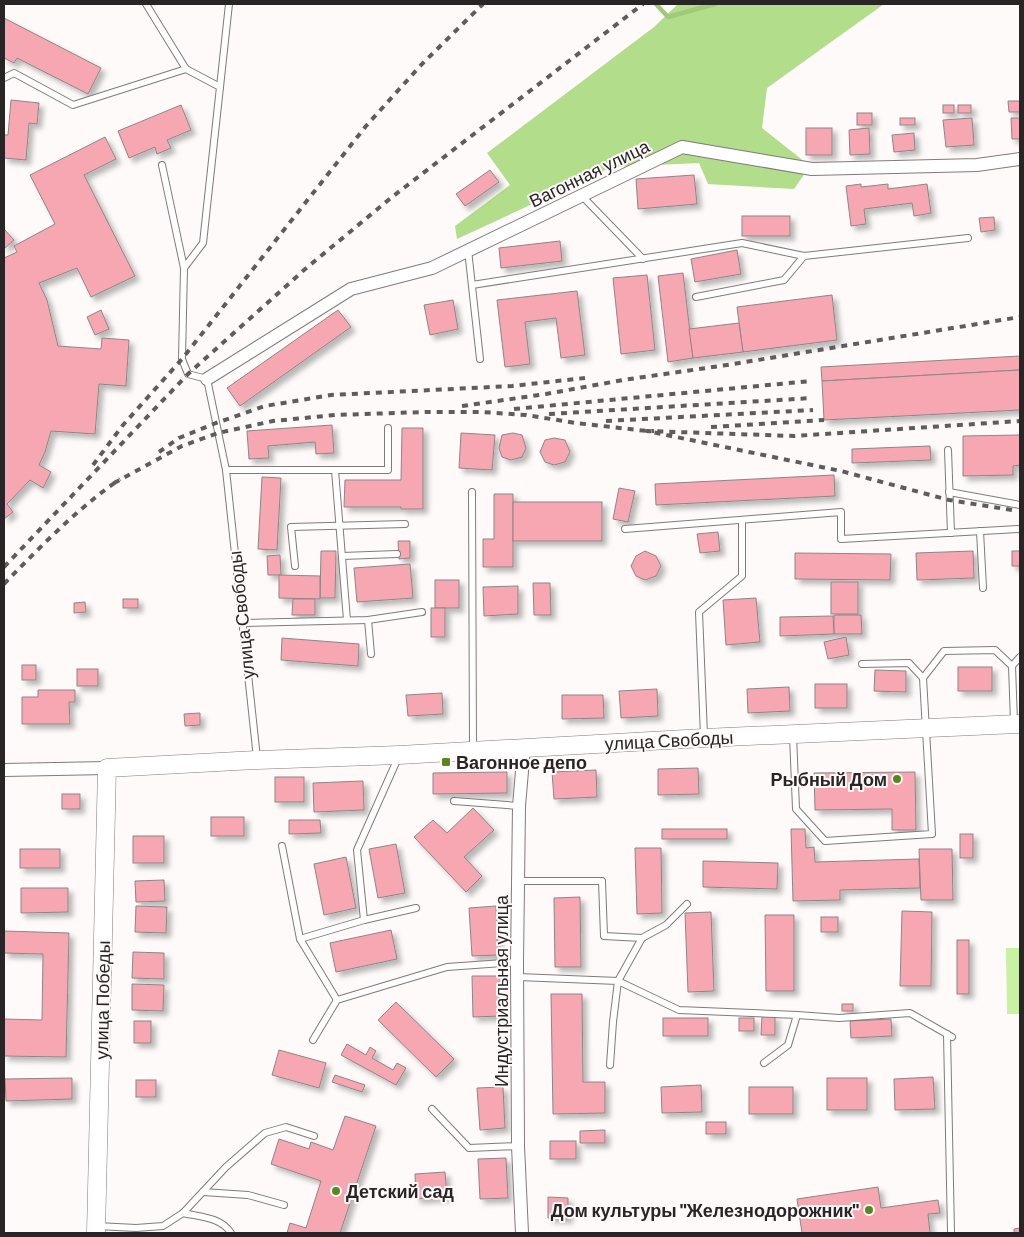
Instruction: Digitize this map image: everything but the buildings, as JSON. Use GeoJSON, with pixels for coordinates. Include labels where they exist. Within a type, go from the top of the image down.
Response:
{"type":"FeatureCollection","features":[{"type":"Feature","properties":{"kind":"street","name":"Вагонная улица"},"geometry":{"type":"LineString","coordinates":[[207,379],[351,289],[432,268],[682,147],[812,169],[977,164],[1020,159]]}},
{"type":"Feature","properties":{"kind":"street","name":"улица Свободы"},"geometry":{"type":"LineString","coordinates":[[4,770],[107,768],[1017,724]]}},
{"type":"Feature","properties":{"kind":"street","name":"Индустриальная улица"},"geometry":{"type":"LineString","coordinates":[[522,1233],[518,1146],[518,962],[520,806],[524,748]]}},
{"type":"Feature","properties":{"kind":"street","name":"улица Победы"},"geometry":{"type":"LineString","coordinates":[[96,1230],[107,768]]}},
{"type":"Feature","properties":{"kind":"lane"},"geometry":{"type":"LineString","coordinates":[[146,4],[186,68],[220,87]]}},
{"type":"Feature","properties":{"kind":"lane"},"geometry":{"type":"LineString","coordinates":[[184,268],[202,243],[229,4]]}},
{"type":"Feature","properties":{"kind":"lane"},"geometry":{"type":"LineString","coordinates":[[4,78],[14,73],[73,105],[186,68]]}},
{"type":"Feature","properties":{"kind":"lane"},"geometry":{"type":"LineString","coordinates":[[162,164],[184,268],[182,359],[188,374],[207,379]]}},
{"type":"Feature","properties":{"kind":"lane"},"geometry":{"type":"LineString","coordinates":[[582,196],[643,259]]}},
{"type":"Feature","properties":{"kind":"lane"},"geometry":{"type":"LineString","coordinates":[[472,285],[742,243],[804,256],[968,238]]}},
{"type":"Feature","properties":{"kind":"lane"},"geometry":{"type":"LineString","coordinates":[[468,250],[480,359]]}},
{"type":"Feature","properties":{"kind":"lane"},"geometry":{"type":"LineString","coordinates":[[696,297],[784,280],[804,256]]}},
{"type":"Feature","properties":{"kind":"lane","name":"улица Свободы"},"geometry":{"type":"LineString","coordinates":[[207,379],[226,470],[258,760]]}},
{"type":"Feature","properties":{"kind":"lane"},"geometry":{"type":"LineString","coordinates":[[226,470],[388,470],[388,428]]}},
{"type":"Feature","properties":{"kind":"lane"},"geometry":{"type":"LineString","coordinates":[[948,450],[951,533]]}},
{"type":"Feature","properties":{"kind":"lane"},"geometry":{"type":"LineString","coordinates":[[335,470],[347,620]]}},
{"type":"Feature","properties":{"kind":"lane"},"geometry":{"type":"LineString","coordinates":[[472,492],[473,750]]}},
{"type":"Feature","properties":{"kind":"lane"},"geometry":{"type":"LineString","coordinates":[[949,492],[1020,505]]}},
{"type":"Feature","properties":{"kind":"lane"},"geometry":{"type":"LineString","coordinates":[[625,529],[841,512],[841,539],[1020,529]]}},
{"type":"Feature","properties":{"kind":"lane"},"geometry":{"type":"LineString","coordinates":[[704,738],[699,612],[742,576],[742,520]]}},
{"type":"Feature","properties":{"kind":"lane"},"geometry":{"type":"LineString","coordinates":[[295,566],[291,527],[405,524]]}},
{"type":"Feature","properties":{"kind":"lane"},"geometry":{"type":"LineString","coordinates":[[980,531],[983,588]]}},
{"type":"Feature","properties":{"kind":"lane"},"geometry":{"type":"LineString","coordinates":[[342,556],[397,554]]}},
{"type":"Feature","properties":{"kind":"lane"},"geometry":{"type":"LineString","coordinates":[[242,623],[368,620],[422,612]]}},
{"type":"Feature","properties":{"kind":"lane"},"geometry":{"type":"LineString","coordinates":[[368,620],[371,654]]}},
{"type":"Feature","properties":{"kind":"lane"},"geometry":{"type":"LineString","coordinates":[[923,678],[944,651],[995,650],[1012,666],[1017,724]]}},
{"type":"Feature","properties":{"kind":"lane"},"geometry":{"type":"LineString","coordinates":[[1012,666],[1020,657]]}},
{"type":"Feature","properties":{"kind":"lane"},"geometry":{"type":"LineString","coordinates":[[793,734],[796,809],[825,841],[932,834],[923,678],[909,663],[862,664]]}},
{"type":"Feature","properties":{"kind":"lane"},"geometry":{"type":"LineString","coordinates":[[364,920],[357,850],[399,754]]}},
{"type":"Feature","properties":{"kind":"lane"},"geometry":{"type":"LineString","coordinates":[[454,800],[520,806]]}},
{"type":"Feature","properties":{"kind":"lane"},"geometry":{"type":"LineString","coordinates":[[282,846],[300,939],[338,1000]]}},
{"type":"Feature","properties":{"kind":"lane"},"geometry":{"type":"LineString","coordinates":[[519,881],[602,881],[604,936],[642,938],[666,925],[687,904]]}},
{"type":"Feature","properties":{"kind":"lane"},"geometry":{"type":"LineString","coordinates":[[300,939],[364,920],[416,908]]}},
{"type":"Feature","properties":{"kind":"lane"},"geometry":{"type":"LineString","coordinates":[[610,1065],[618,982],[642,938]]}},
{"type":"Feature","properties":{"kind":"lane"},"geometry":{"type":"LineString","coordinates":[[313,1040],[338,1000],[447,967],[518,962]]}},
{"type":"Feature","properties":{"kind":"lane"},"geometry":{"type":"LineString","coordinates":[[518,976],[618,982],[680,1010],[839,1018],[910,1014],[950,1036],[951,1233]]}},
{"type":"Feature","properties":{"kind":"lane"},"geometry":{"type":"LineString","coordinates":[[764,1063],[788,1045],[797,1015]]}},
{"type":"Feature","properties":{"kind":"lane"},"geometry":{"type":"LineString","coordinates":[[432,1110],[469,1148],[518,1146]]}},
{"type":"Feature","properties":{"kind":"lane"},"geometry":{"type":"LineString","coordinates":[[96,1230],[163,1226],[183,1213],[226,1167],[265,1133],[286,1127],[314,1136]]}},
{"type":"Feature","properties":{"kind":"lane"},"geometry":{"type":"LineString","coordinates":[[203,1192],[248,1195],[284,1205]]}},
{"type":"Feature","properties":{"kind":"lane"},"geometry":{"type":"LineString","coordinates":[[183,1213],[218,1221],[231,1233]]}},
{"type":"Feature","properties":{"kind":"green space"},"geometry":{"type":"Polygon","coordinates":[[[678,4],[884,4],[767,88],[762,128],[810,166],[794,189],[708,184],[699,163],[612,167],[457,239],[455,226],[510,185],[487,153],[654,27],[678,4]]]}},
{"type":"Feature","properties":{"kind":"green space"},"geometry":{"type":"Polygon","coordinates":[[[1006,948],[1020,948],[1020,1014],[1007,1014],[1006,948]]]}},
{"type":"Feature","properties":{"kind":"waterway"},"geometry":{"type":"LineString","coordinates":[[656,4],[668,17],[715,4]]}},
{"type":"Feature","properties":{"kind":"railway"},"geometry":{"type":"LineString","coordinates":[[93,465],[123,425],[182,359],[366,126],[422,64],[483,4]]}},
{"type":"Feature","properties":{"kind":"railway"},"geometry":{"type":"LineString","coordinates":[[4,567],[188,374],[304,270],[392,197],[643,4]]}},
{"type":"Feature","properties":{"kind":"railway"},"geometry":{"type":"LineString","coordinates":[[462,406],[1020,317]]}},
{"type":"Feature","properties":{"kind":"railway"},"geometry":{"type":"LineString","coordinates":[[159,452],[179,438],[265,406],[331,395],[512,386],[585,378]]}},
{"type":"Feature","properties":{"kind":"railway"},"geometry":{"type":"LineString","coordinates":[[514,409],[811,381]]}},
{"type":"Feature","properties":{"kind":"railway"},"geometry":{"type":"LineString","coordinates":[[549,414],[812,398]]}},
{"type":"Feature","properties":{"kind":"railway"},"geometry":{"type":"LineString","coordinates":[[606,421],[813,410]]}},
{"type":"Feature","properties":{"kind":"railway"},"geometry":{"type":"LineString","coordinates":[[114,483],[182,446],[218,433],[273,421],[335,415],[482,412],[526,415],[576,423],[654,431]]}},
{"type":"Feature","properties":{"kind":"railway"},"geometry":{"type":"LineString","coordinates":[[711,427],[824,420]]}},
{"type":"Feature","properties":{"kind":"railway"},"geometry":{"type":"LineString","coordinates":[[1012,510],[949,500],[841,471],[647,431],[794,436],[1020,421]]}},
{"type":"Feature","properties":{"kind":"railway"},"geometry":{"type":"LineString","coordinates":[[4,584],[45,542],[120,479]]}},
{"type":"Feature","properties":{"kind":"place","name":"Вагонное депо"},"geometry":{"type":"Point","coordinates":[446,762]}},
{"type":"Feature","properties":{"kind":"place","name":"Рыбный Дом"},"geometry":{"type":"Point","coordinates":[897,779]}},
{"type":"Feature","properties":{"kind":"place","name":"Детский сад"},"geometry":{"type":"Point","coordinates":[336,1191]}},
{"type":"Feature","properties":{"kind":"place","name":"Дом культуры \"Железнодорожник\""},"geometry":{"type":"Point","coordinates":[869,1210]}}]}
